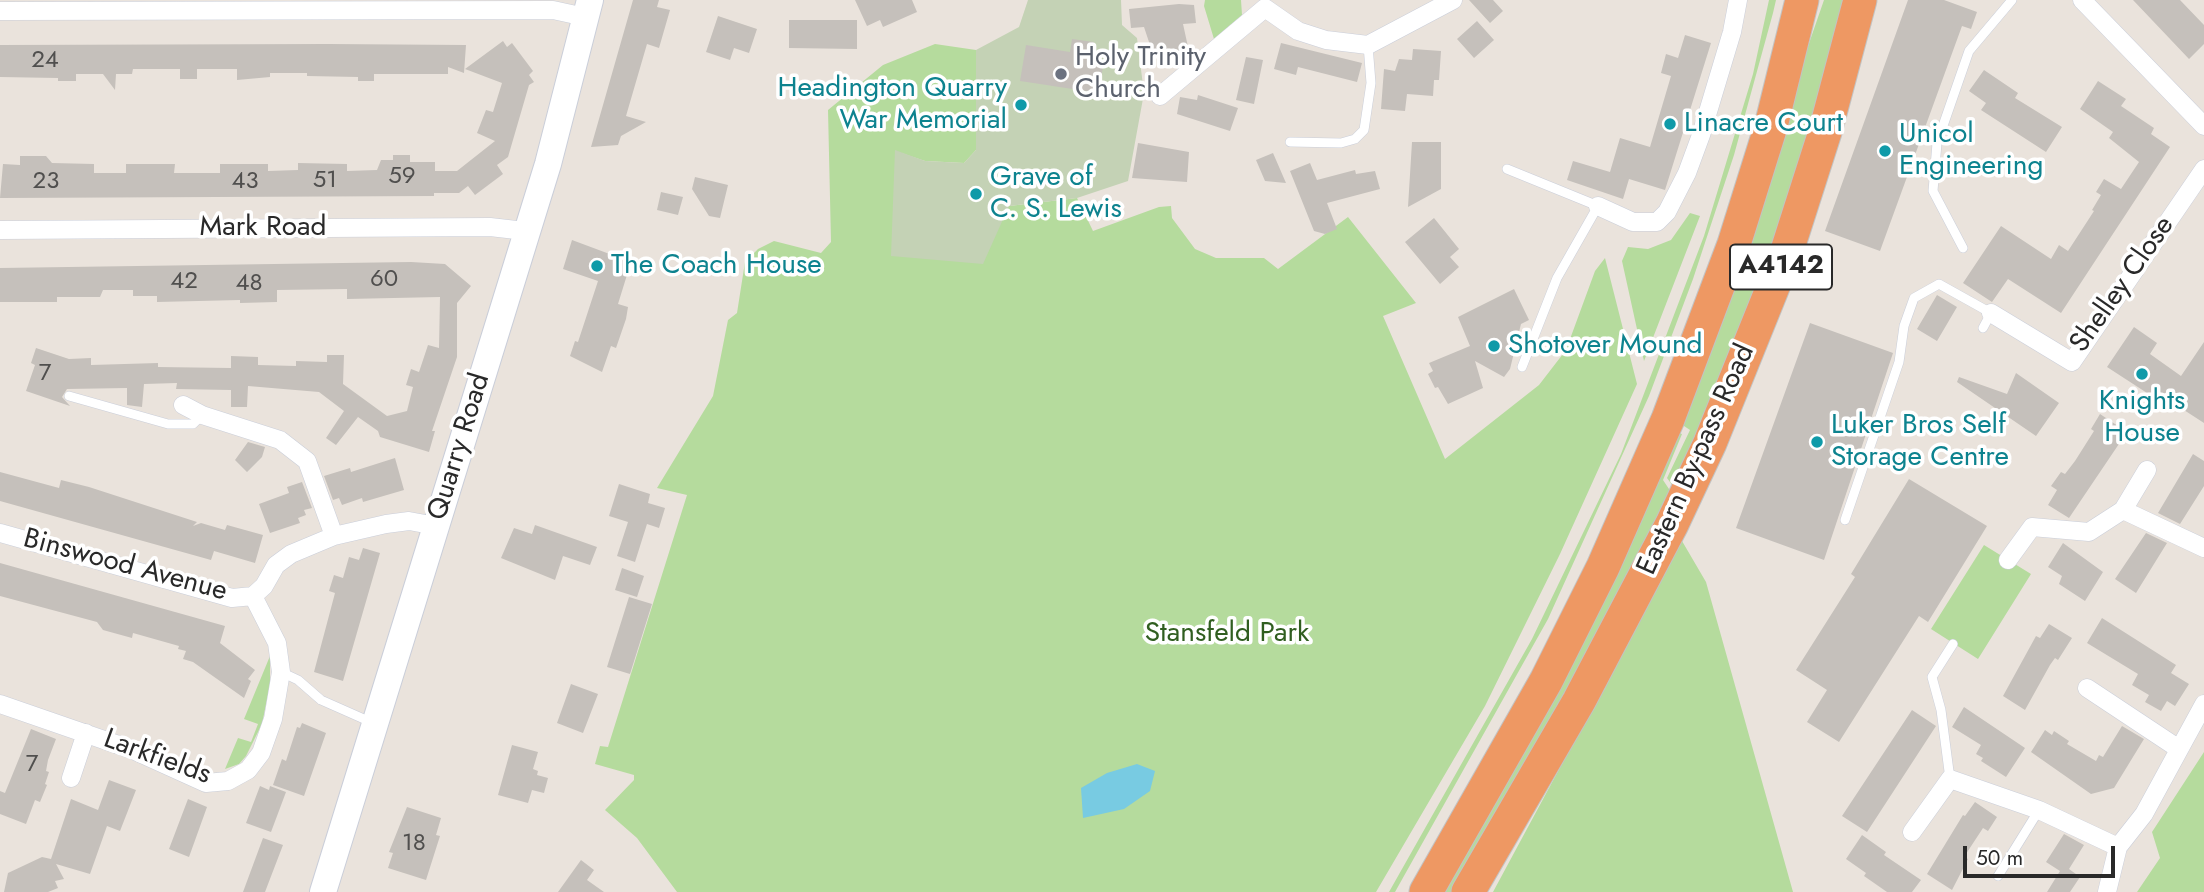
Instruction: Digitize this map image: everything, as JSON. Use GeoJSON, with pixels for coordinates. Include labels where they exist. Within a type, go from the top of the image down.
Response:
{"type":"FeatureCollection","features":[{"type":"Feature","properties":{"kind":"highway","name":"Eastern By-pass Road"},"geometry":{"type":"LineString","coordinates":[[1426,892],[1546,681],[1603,568],[1668,419],[1739,231],[1771,126],[1802,0]]}},
{"type":"Feature","properties":{"kind":"highway","name":"Eastern By-pass Road"},"geometry":{"type":"LineString","coordinates":[[1468,892],[1579,701],[1672,524],[1710,443],[1785,257],[1825,132],[1860,0]]}},
{"type":"Feature","properties":{"kind":"street"},"geometry":{"type":"LineString","coordinates":[[1160,96],[1265,4],[1298,32],[1326,40],[1368,45],[1453,0]]}},
{"type":"Feature","properties":{"kind":"street"},"geometry":{"type":"LineString","coordinates":[[1598,205],[1633,222],[1657,222],[1667,212],[1702,135],[1732,32],[1738,0]]}},
{"type":"Feature","properties":{"kind":"street"},"geometry":{"type":"LineString","coordinates":[[2083,3],[2204,126]]}},
{"type":"Feature","properties":{"kind":"street"},"geometry":{"type":"LineString","coordinates":[[0,11],[588,8]]}},
{"type":"Feature","properties":{"kind":"street","name":"Quarry Road"},"geometry":{"type":"LineString","coordinates":[[323,892],[548,164],[588,8]]}},
{"type":"Feature","properties":{"kind":"street","name":"Shelley Close"},"geometry":{"type":"LineString","coordinates":[[1987,320],[2072,362],[2204,169]]}},
{"type":"Feature","properties":{"kind":"street","name":"Mark Road"},"geometry":{"type":"LineString","coordinates":[[0,230],[491,227],[526,231]]}},
{"type":"Feature","properties":{"kind":"street"},"geometry":{"type":"LineString","coordinates":[[183,405],[202,415],[280,440],[307,461],[334,536]]}},
{"type":"Feature","properties":{"kind":"street"},"geometry":{"type":"LineString","coordinates":[[2008,560],[2032,527],[2089,532],[2123,510],[2147,470]]}},
{"type":"Feature","properties":{"kind":"street"},"geometry":{"type":"LineString","coordinates":[[2123,510],[2204,548]]}},
{"type":"Feature","properties":{"kind":"street","name":"Binswood Avenue"},"geometry":{"type":"LineString","coordinates":[[0,533],[221,595],[253,596],[264,586],[276,565],[291,554],[334,536],[386,524],[410,522],[436,526]]}},
{"type":"Feature","properties":{"kind":"street","name":"Larkfields"},"geometry":{"type":"LineString","coordinates":[[0,704],[86,733],[206,783],[228,781],[248,770],[261,753],[273,719],[281,672],[277,643],[253,596]]}},
{"type":"Feature","properties":{"kind":"street"},"geometry":{"type":"LineString","coordinates":[[2087,688],[2179,750]]}},
{"type":"Feature","properties":{"kind":"street"},"geometry":{"type":"LineString","coordinates":[[2107,892],[2118,847],[2144,814],[2204,704]]}},
{"type":"Feature","properties":{"kind":"street","name":"Larkfields"},"geometry":{"type":"LineString","coordinates":[[71,778],[86,733]]}},
{"type":"Feature","properties":{"kind":"street"},"geometry":{"type":"LineString","coordinates":[[1912,832],[1950,779],[2039,810],[2118,847]]}},
{"type":"Feature","properties":{"kind":"lane"},"geometry":{"type":"LineString","coordinates":[[1964,248],[1933,191],[1937,143],[1969,51],[2012,0]]}},
{"type":"Feature","properties":{"kind":"lane"},"geometry":{"type":"LineString","coordinates":[[1290,142],[1340,144],[1354,139],[1364,130],[1371,83],[1368,45]]}},
{"type":"Feature","properties":{"kind":"lane"},"geometry":{"type":"LineString","coordinates":[[1507,169],[1598,205],[1557,278],[1522,367]]}},
{"type":"Feature","properties":{"kind":"lane"},"geometry":{"type":"LineString","coordinates":[[1845,520],[1899,362],[1904,326],[1914,298],[1939,284],[1987,320]]}},
{"type":"Feature","properties":{"kind":"lane"},"geometry":{"type":"LineString","coordinates":[[69,396],[168,424],[193,424],[202,415]]}},
{"type":"Feature","properties":{"kind":"lane"},"geometry":{"type":"LineString","coordinates":[[1950,779],[1941,710],[1932,677],[1953,643]]}},
{"type":"Feature","properties":{"kind":"lane"},"geometry":{"type":"LineString","coordinates":[[281,672],[298,680],[321,700],[374,724]]}},
{"type":"Feature","properties":{"kind":"lane"},"geometry":{"type":"LineString","coordinates":[[1998,877],[2039,810]]}},
{"type":"Feature","properties":{"kind":"green space"},"geometry":{"type":"Polygon","coordinates":[[[1028,0],[1121,0],[1122,25],[1137,38],[1144,93],[1128,181],[1077,198],[1009,206],[983,264],[891,256],[895,150],[925,161],[964,163],[976,150],[976,50],[1019,27],[1028,0]]]}},
{"type":"Feature","properties":{"kind":"green space"},"geometry":{"type":"Polygon","coordinates":[[[1205,0],[1241,0],[1242,15],[1214,39],[1204,6],[1205,0]]]}},
{"type":"Feature","properties":{"kind":"green space"},"geometry":{"type":"Polygon","coordinates":[[[1769,0],[1776,0],[1734,155],[1693,279],[1649,396],[1548,619],[1395,892],[1389,892],[1532,639],[1621,454],[1704,236],[1753,74],[1769,0]]]}},
{"type":"Feature","properties":{"kind":"green space"},"geometry":{"type":"Polygon","coordinates":[[[1824,0],[1848,0],[1779,235],[1675,489],[1667,478],[1690,430],[1678,422],[1824,0]]]}},
{"type":"Feature","properties":{"kind":"green space","name":"Stansfeld Park"},"geometry":{"type":"Polygon","coordinates":[[[935,44],[976,50],[976,150],[964,163],[925,161],[895,151],[1009,206],[1077,198],[1093,231],[1159,207],[1171,206],[1172,218],[1195,249],[1216,258],[1264,258],[1278,269],[1348,217],[1416,303],[1383,316],[1445,459],[1539,385],[1566,350],[1595,271],[1605,258],[1637,384],[1560,554],[1485,706],[1376,892],[677,892],[637,838],[605,810],[634,780],[634,775],[595,764],[600,746],[608,747],[687,495],[657,488],[713,396],[728,320],[737,313],[745,262],[758,249],[774,241],[821,253],[831,242],[828,110],[883,65],[935,44]]]}},
{"type":"Feature","properties":{"kind":"green space"},"geometry":{"type":"Polygon","coordinates":[[[1690,213],[1700,216],[1644,361],[1622,261],[1628,247],[1648,249],[1671,240],[1690,213]]]}},
{"type":"Feature","properties":{"kind":"green space"},"geometry":{"type":"Polygon","coordinates":[[[1673,431],[1682,434],[1663,480],[1673,495],[1620,597],[1452,892],[1437,892],[1673,431]]]}},
{"type":"Feature","properties":{"kind":"green space"},"geometry":{"type":"Polygon","coordinates":[[[1682,541],[1706,582],[1793,892],[1493,892],[1682,541]]]}},
{"type":"Feature","properties":{"kind":"green space"},"geometry":{"type":"Polygon","coordinates":[[[1984,545],[2031,574],[1978,659],[1931,629],[1984,545]]]}},
{"type":"Feature","properties":{"kind":"green space"},"geometry":{"type":"Polygon","coordinates":[[[270,656],[270,685],[262,724],[246,756],[239,764],[225,769],[238,738],[251,742],[258,724],[244,719],[270,656]]]}},
{"type":"Feature","properties":{"kind":"green space"},"geometry":{"type":"Polygon","coordinates":[[[2204,752],[2204,892],[2137,892],[2160,858],[2152,832],[2204,752]]]}},
{"type":"Feature","properties":{"kind":"water"},"geometry":{"type":"Polygon","coordinates":[[[1137,764],[1155,771],[1150,791],[1124,809],[1083,818],[1081,788],[1107,773],[1137,764]]]}},
{"type":"Feature","properties":{"kind":"building"},"geometry":{"type":"Polygon","coordinates":[[[633,0],[659,0],[657,7],[670,10],[659,48],[647,44],[626,116],[646,122],[621,136],[618,145],[591,147],[633,0]]]}},
{"type":"Feature","properties":{"kind":"building"},"geometry":{"type":"Polygon","coordinates":[[[855,0],[912,0],[917,12],[883,27],[880,20],[867,26],[855,0]]]}},
{"type":"Feature","properties":{"kind":"building"},"geometry":{"type":"Polygon","coordinates":[[[1469,0],[1493,0],[1503,11],[1490,23],[1469,0]]]}},
{"type":"Feature","properties":{"kind":"building","name":"Unicol Engineering"},"geometry":{"type":"Polygon","coordinates":[[[1908,0],[1944,0],[1977,12],[1971,29],[1962,26],[1880,251],[1825,231],[1908,0]]]}},
{"type":"Feature","properties":{"kind":"building"},"geometry":{"type":"Polygon","coordinates":[[[2133,0],[2180,0],[2204,25],[2204,44],[2189,59],[2133,0]]]}},
{"type":"Feature","properties":{"kind":"building"},"geometry":{"type":"Polygon","coordinates":[[[1194,5],[1196,23],[1183,24],[1190,56],[1175,60],[1173,51],[1153,54],[1144,27],[1131,28],[1129,9],[1194,5]]]}},
{"type":"Feature","properties":{"kind":"building"},"geometry":{"type":"Polygon","coordinates":[[[718,16],[757,29],[749,53],[734,48],[730,60],[706,52],[718,16]]]}},
{"type":"Feature","properties":{"kind":"building"},"geometry":{"type":"Polygon","coordinates":[[[789,20],[857,20],[857,49],[789,48],[789,20]]]}},
{"type":"Feature","properties":{"kind":"building"},"geometry":{"type":"Polygon","coordinates":[[[1477,21],[1494,40],[1474,58],[1457,39],[1477,21]]]}},
{"type":"Feature","properties":{"kind":"building","name":"Linacre Court"},"geometry":{"type":"Polygon","coordinates":[[[1685,35],[1711,43],[1665,190],[1629,179],[1623,199],[1567,180],[1573,161],[1610,172],[1620,138],[1650,147],[1671,76],[1661,73],[1666,54],[1678,58],[1685,35]]]}},
{"type":"Feature","properties":{"kind":"building","name":"Holy Trinity Church"},"geometry":{"type":"Polygon","coordinates":[[[1072,39],[1094,42],[1090,64],[1103,66],[1099,93],[1020,81],[1026,45],[1070,52],[1072,39]]]}},
{"type":"Feature","properties":{"kind":"building"},"geometry":{"type":"Polygon","coordinates":[[[503,41],[507,47],[512,43],[533,71],[529,75],[534,82],[529,85],[508,157],[497,165],[503,174],[475,195],[468,186],[459,193],[434,193],[434,196],[0,198],[3,164],[20,165],[20,156],[46,156],[52,163],[94,164],[94,173],[126,173],[126,164],[175,164],[174,173],[220,173],[220,164],[268,164],[268,171],[298,170],[298,163],[347,164],[347,171],[377,170],[381,160],[393,160],[393,155],[410,155],[410,162],[435,162],[435,171],[457,171],[495,141],[477,133],[486,110],[493,112],[502,83],[465,69],[503,41]]]}},
{"type":"Feature","properties":{"kind":"building"},"geometry":{"type":"Polygon","coordinates":[[[1281,43],[1362,63],[1357,82],[1298,67],[1296,75],[1274,69],[1281,43]]]}},
{"type":"Feature","properties":{"kind":"building"},"geometry":{"type":"Polygon","coordinates":[[[0,45],[466,45],[464,73],[448,67],[448,74],[374,74],[374,81],[358,81],[358,77],[307,76],[307,73],[270,73],[270,77],[237,80],[237,69],[197,69],[197,79],[180,79],[180,69],[133,69],[132,74],[116,74],[115,90],[103,74],[76,74],[76,81],[0,77],[0,45]]]}},
{"type":"Feature","properties":{"kind":"building"},"geometry":{"type":"Polygon","coordinates":[[[1413,49],[1441,51],[1439,80],[1434,80],[1433,96],[1407,94],[1405,111],[1381,109],[1384,69],[1395,71],[1399,59],[1412,60],[1413,49]]]}},
{"type":"Feature","properties":{"kind":"building"},"geometry":{"type":"Polygon","coordinates":[[[1246,57],[1263,60],[1254,104],[1236,100],[1246,57]]]}},
{"type":"Feature","properties":{"kind":"building"},"geometry":{"type":"Polygon","coordinates":[[[1984,70],[2018,93],[2015,98],[2062,127],[2046,152],[1981,110],[1986,103],[1969,91],[1984,70]]]}},
{"type":"Feature","properties":{"kind":"building"},"geometry":{"type":"Polygon","coordinates":[[[2098,81],[2126,99],[2121,106],[2154,128],[2151,134],[2170,147],[2061,313],[2008,279],[1992,302],[1963,283],[2001,226],[2051,259],[2059,245],[2068,251],[2094,211],[2092,210],[2101,195],[2096,192],[2104,179],[2121,189],[2139,162],[2109,138],[2113,132],[2080,109],[2098,81]]]}},
{"type":"Feature","properties":{"kind":"building"},"geometry":{"type":"Polygon","coordinates":[[[1198,95],[1238,108],[1230,131],[1177,114],[1180,97],[1197,100],[1198,95]]]}},
{"type":"Feature","properties":{"kind":"building"},"geometry":{"type":"Polygon","coordinates":[[[1412,142],[1441,142],[1441,189],[1408,207],[1412,142]]]}},
{"type":"Feature","properties":{"kind":"building"},"geometry":{"type":"Polygon","coordinates":[[[1138,143],[1189,152],[1187,182],[1132,178],[1138,143]]]}},
{"type":"Feature","properties":{"kind":"building"},"geometry":{"type":"Polygon","coordinates":[[[1273,153],[1286,183],[1265,181],[1256,160],[1273,153]]]}},
{"type":"Feature","properties":{"kind":"building"},"geometry":{"type":"Polygon","coordinates":[[[1310,163],[1317,180],[1355,170],[1356,174],[1375,171],[1380,189],[1327,203],[1337,229],[1325,234],[1314,231],[1290,171],[1310,163]]]}},
{"type":"Feature","properties":{"kind":"building"},"geometry":{"type":"Polygon","coordinates":[[[695,177],[728,185],[720,218],[709,216],[692,189],[695,177]]]}},
{"type":"Feature","properties":{"kind":"building"},"geometry":{"type":"Polygon","coordinates":[[[661,192],[683,197],[678,215],[657,210],[661,192]]]}},
{"type":"Feature","properties":{"kind":"building"},"geometry":{"type":"Polygon","coordinates":[[[1434,218],[1459,249],[1450,257],[1459,267],[1440,284],[1405,242],[1434,218]]]}},
{"type":"Feature","properties":{"kind":"building"},"geometry":{"type":"Polygon","coordinates":[[[572,240],[631,262],[618,304],[628,307],[626,319],[616,348],[611,346],[602,372],[570,356],[575,341],[578,342],[598,281],[563,269],[572,240]]]}},
{"type":"Feature","properties":{"kind":"building"},"geometry":{"type":"Polygon","coordinates":[[[411,262],[445,264],[471,286],[457,303],[457,357],[432,431],[435,431],[429,452],[380,437],[378,431],[358,417],[336,445],[326,438],[344,411],[319,392],[248,386],[247,407],[231,407],[231,390],[176,389],[177,383],[144,384],[142,407],[127,405],[127,388],[67,389],[62,397],[70,406],[26,391],[35,365],[31,363],[36,348],[69,359],[91,358],[91,365],[158,363],[158,367],[231,368],[231,356],[258,357],[258,365],[296,366],[296,361],[327,362],[327,355],[344,355],[343,384],[387,416],[407,411],[413,387],[406,385],[411,369],[419,372],[428,345],[439,348],[440,297],[347,299],[347,289],[277,290],[277,302],[157,302],[157,296],[133,296],[133,290],[103,290],[100,297],[57,297],[57,302],[0,302],[0,268],[411,262]]]}},
{"type":"Feature","properties":{"kind":"building","name":"Shotover Mound"},"geometry":{"type":"Polygon","coordinates":[[[1514,289],[1529,320],[1521,324],[1510,369],[1504,377],[1475,361],[1483,388],[1448,404],[1428,374],[1433,371],[1429,363],[1470,346],[1458,317],[1514,289]]]}},
{"type":"Feature","properties":{"kind":"building"},"geometry":{"type":"Polygon","coordinates":[[[1937,295],[1957,307],[1937,341],[1917,329],[1937,295]]]}},
{"type":"Feature","properties":{"kind":"building","name":"Luker Bros Self Storage Centre"},"geometry":{"type":"Polygon","coordinates":[[[1810,323],[1893,353],[1824,560],[1736,528],[1810,323]]]}},
{"type":"Feature","properties":{"kind":"building","name":"Knights House"},"geometry":{"type":"Polygon","coordinates":[[[2134,327],[2157,343],[2150,354],[2181,376],[2204,342],[2204,423],[2167,399],[2164,404],[2107,367],[2134,327]]]}},
{"type":"Feature","properties":{"kind":"building"},"geometry":{"type":"Polygon","coordinates":[[[2016,373],[2059,403],[2036,436],[1957,382],[1959,377],[2007,394],[2016,373]]]}},
{"type":"Feature","properties":{"kind":"building"},"geometry":{"type":"Polygon","coordinates":[[[2100,414],[2127,432],[2069,518],[2048,505],[2057,490],[2051,486],[2061,472],[2065,474],[2075,461],[2094,431],[2091,429],[2100,414]]]}},
{"type":"Feature","properties":{"kind":"building"},"geometry":{"type":"Polygon","coordinates":[[[248,442],[265,447],[262,457],[247,472],[235,460],[248,442]]]}},
{"type":"Feature","properties":{"kind":"building"},"geometry":{"type":"Polygon","coordinates":[[[2193,454],[2204,461],[2204,486],[2180,524],[2158,513],[2193,454]]]}},
{"type":"Feature","properties":{"kind":"building"},"geometry":{"type":"Polygon","coordinates":[[[395,458],[404,490],[363,502],[362,498],[342,505],[339,498],[333,500],[324,476],[350,468],[351,472],[395,458]]]}},
{"type":"Feature","properties":{"kind":"building"},"geometry":{"type":"Polygon","coordinates":[[[0,472],[59,488],[61,480],[89,487],[197,522],[193,526],[201,523],[225,530],[227,525],[263,535],[255,563],[214,551],[211,560],[0,501],[0,472]]]}},
{"type":"Feature","properties":{"kind":"building"},"geometry":{"type":"Polygon","coordinates":[[[1909,479],[1987,526],[1928,622],[1919,616],[1839,742],[1807,722],[1827,690],[1796,670],[1855,577],[1851,574],[1909,479]]]}},
{"type":"Feature","properties":{"kind":"building"},"geometry":{"type":"Polygon","coordinates":[[[302,482],[312,508],[304,510],[306,515],[298,518],[300,523],[270,533],[259,504],[289,493],[287,487],[302,482]]]}},
{"type":"Feature","properties":{"kind":"building"},"geometry":{"type":"Polygon","coordinates":[[[619,484],[650,494],[648,503],[665,508],[659,528],[647,524],[635,562],[617,556],[628,522],[609,516],[619,484]]]}},
{"type":"Feature","properties":{"kind":"building"},"geometry":{"type":"Polygon","coordinates":[[[535,525],[597,547],[590,565],[563,556],[555,580],[501,558],[514,528],[532,534],[535,525]]]}},
{"type":"Feature","properties":{"kind":"building"},"geometry":{"type":"Polygon","coordinates":[[[2146,533],[2167,543],[2136,593],[2115,579],[2146,533]]]}},
{"type":"Feature","properties":{"kind":"building"},"geometry":{"type":"Polygon","coordinates":[[[2063,543],[2103,572],[2085,601],[2059,584],[2062,576],[2048,567],[2063,543]]]}},
{"type":"Feature","properties":{"kind":"building"},"geometry":{"type":"Polygon","coordinates":[[[363,548],[380,553],[343,681],[314,672],[335,593],[329,591],[334,575],[343,578],[349,557],[359,560],[363,548]]]}},
{"type":"Feature","properties":{"kind":"building"},"geometry":{"type":"Polygon","coordinates":[[[0,563],[225,626],[220,643],[255,670],[248,679],[251,681],[244,698],[193,662],[183,659],[186,651],[178,649],[179,646],[133,633],[132,638],[103,630],[97,622],[0,596],[0,563]]]}},
{"type":"Feature","properties":{"kind":"building"},"geometry":{"type":"Polygon","coordinates":[[[622,568],[644,576],[637,597],[615,590],[622,568]]]}},
{"type":"Feature","properties":{"kind":"building"},"geometry":{"type":"Polygon","coordinates":[[[629,597],[652,604],[630,674],[607,667],[629,597]]]}},
{"type":"Feature","properties":{"kind":"building"},"geometry":{"type":"Polygon","coordinates":[[[2102,618],[2176,665],[2171,673],[2189,684],[2175,706],[2167,701],[2161,711],[2145,702],[2149,695],[2132,685],[2138,674],[2087,643],[2102,618]]]}},
{"type":"Feature","properties":{"kind":"building"},"geometry":{"type":"Polygon","coordinates":[[[2049,624],[2072,638],[2058,660],[2055,658],[2050,665],[2025,710],[2003,696],[2036,636],[2040,638],[2049,624]]]}},
{"type":"Feature","properties":{"kind":"building"},"geometry":{"type":"Polygon","coordinates":[[[571,684],[598,694],[583,733],[557,723],[571,684]]]}},
{"type":"Feature","properties":{"kind":"building"},"geometry":{"type":"Polygon","coordinates":[[[1964,707],[2025,748],[2006,777],[1981,761],[1983,758],[1976,754],[1981,745],[1952,727],[1964,707]]]}},
{"type":"Feature","properties":{"kind":"building"},"geometry":{"type":"Polygon","coordinates":[[[1912,710],[1936,726],[1867,832],[1842,816],[1912,710]]]}},
{"type":"Feature","properties":{"kind":"building"},"geometry":{"type":"Polygon","coordinates":[[[302,723],[326,733],[304,796],[273,785],[282,759],[286,761],[297,727],[300,728],[302,723]]]}},
{"type":"Feature","properties":{"kind":"building"},"geometry":{"type":"Polygon","coordinates":[[[2122,726],[2144,739],[2114,788],[2091,794],[2031,752],[2045,730],[2052,735],[2054,731],[2069,741],[2067,744],[2096,761],[2099,755],[2103,757],[2122,726]]]}},
{"type":"Feature","properties":{"kind":"building"},"geometry":{"type":"Polygon","coordinates":[[[31,729],[56,739],[48,760],[47,785],[40,802],[35,800],[26,824],[0,814],[0,791],[5,793],[31,729]]]}},
{"type":"Feature","properties":{"kind":"building"},"geometry":{"type":"Polygon","coordinates":[[[512,745],[538,752],[533,769],[538,771],[537,775],[548,778],[544,793],[532,790],[528,803],[498,795],[512,745]]]}},
{"type":"Feature","properties":{"kind":"building"},"geometry":{"type":"Polygon","coordinates":[[[109,780],[136,790],[120,831],[107,826],[90,874],[56,864],[64,879],[55,881],[58,888],[48,892],[4,892],[8,873],[42,857],[51,859],[71,799],[98,810],[109,780]]]}},
{"type":"Feature","properties":{"kind":"building"},"geometry":{"type":"Polygon","coordinates":[[[260,786],[269,790],[270,786],[286,792],[271,832],[246,823],[260,786]]]}},
{"type":"Feature","properties":{"kind":"building"},"geometry":{"type":"Polygon","coordinates":[[[188,799],[207,807],[189,857],[169,849],[188,799]]]}},
{"type":"Feature","properties":{"kind":"building"},"geometry":{"type":"Polygon","coordinates":[[[1975,802],[1997,817],[1988,831],[1983,828],[1964,857],[1968,859],[1952,890],[1927,874],[1963,815],[1965,816],[1975,802]]]}},
{"type":"Feature","properties":{"kind":"building"},"geometry":{"type":"Polygon","coordinates":[[[407,807],[441,818],[436,835],[440,836],[426,880],[388,868],[393,853],[389,852],[407,807]]]}},
{"type":"Feature","properties":{"kind":"building"},"geometry":{"type":"Polygon","coordinates":[[[2064,834],[2084,845],[2069,869],[2080,877],[2070,892],[2047,892],[2060,871],[2046,862],[2064,834]]]}},
{"type":"Feature","properties":{"kind":"building"},"geometry":{"type":"Polygon","coordinates":[[[1862,835],[1886,852],[1884,855],[1921,880],[1912,892],[1887,892],[1846,859],[1862,835]]]}},
{"type":"Feature","properties":{"kind":"building"},"geometry":{"type":"Polygon","coordinates":[[[263,838],[283,845],[265,892],[243,892],[263,838]]]}},
{"type":"Feature","properties":{"kind":"building"},"geometry":{"type":"Polygon","coordinates":[[[581,860],[594,870],[587,880],[604,892],[558,892],[581,860]]]}},
{"type":"Feature","properties":{"kind":"place","name":"Holy Trinity Church"},"geometry":{"type":"Point","coordinates":[1061,74]}},
{"type":"Feature","properties":{"kind":"place","name":"Headington Quarry War Memorial"},"geometry":{"type":"Point","coordinates":[1021,105]}},
{"type":"Feature","properties":{"kind":"place","name":"Linacre Court"},"geometry":{"type":"Point","coordinates":[1670,124]}},
{"type":"Feature","properties":{"kind":"place","name":"Unicol Engineering"},"geometry":{"type":"Point","coordinates":[1885,151]}},
{"type":"Feature","properties":{"kind":"place","name":"Grave of C. S. Lewis"},"geometry":{"type":"Point","coordinates":[976,194]}},
{"type":"Feature","properties":{"kind":"place","name":"The Coach House"},"geometry":{"type":"Point","coordinates":[597,266]}},
{"type":"Feature","properties":{"kind":"place","name":"Shotover Mound"},"geometry":{"type":"Point","coordinates":[1494,346]}},
{"type":"Feature","properties":{"kind":"place","name":"Knights House"},"geometry":{"type":"Point","coordinates":[2142,374]}},
{"type":"Feature","properties":{"kind":"place","name":"Luker Bros Self Storage Centre"},"geometry":{"type":"Point","coordinates":[1817,442]}}]}
